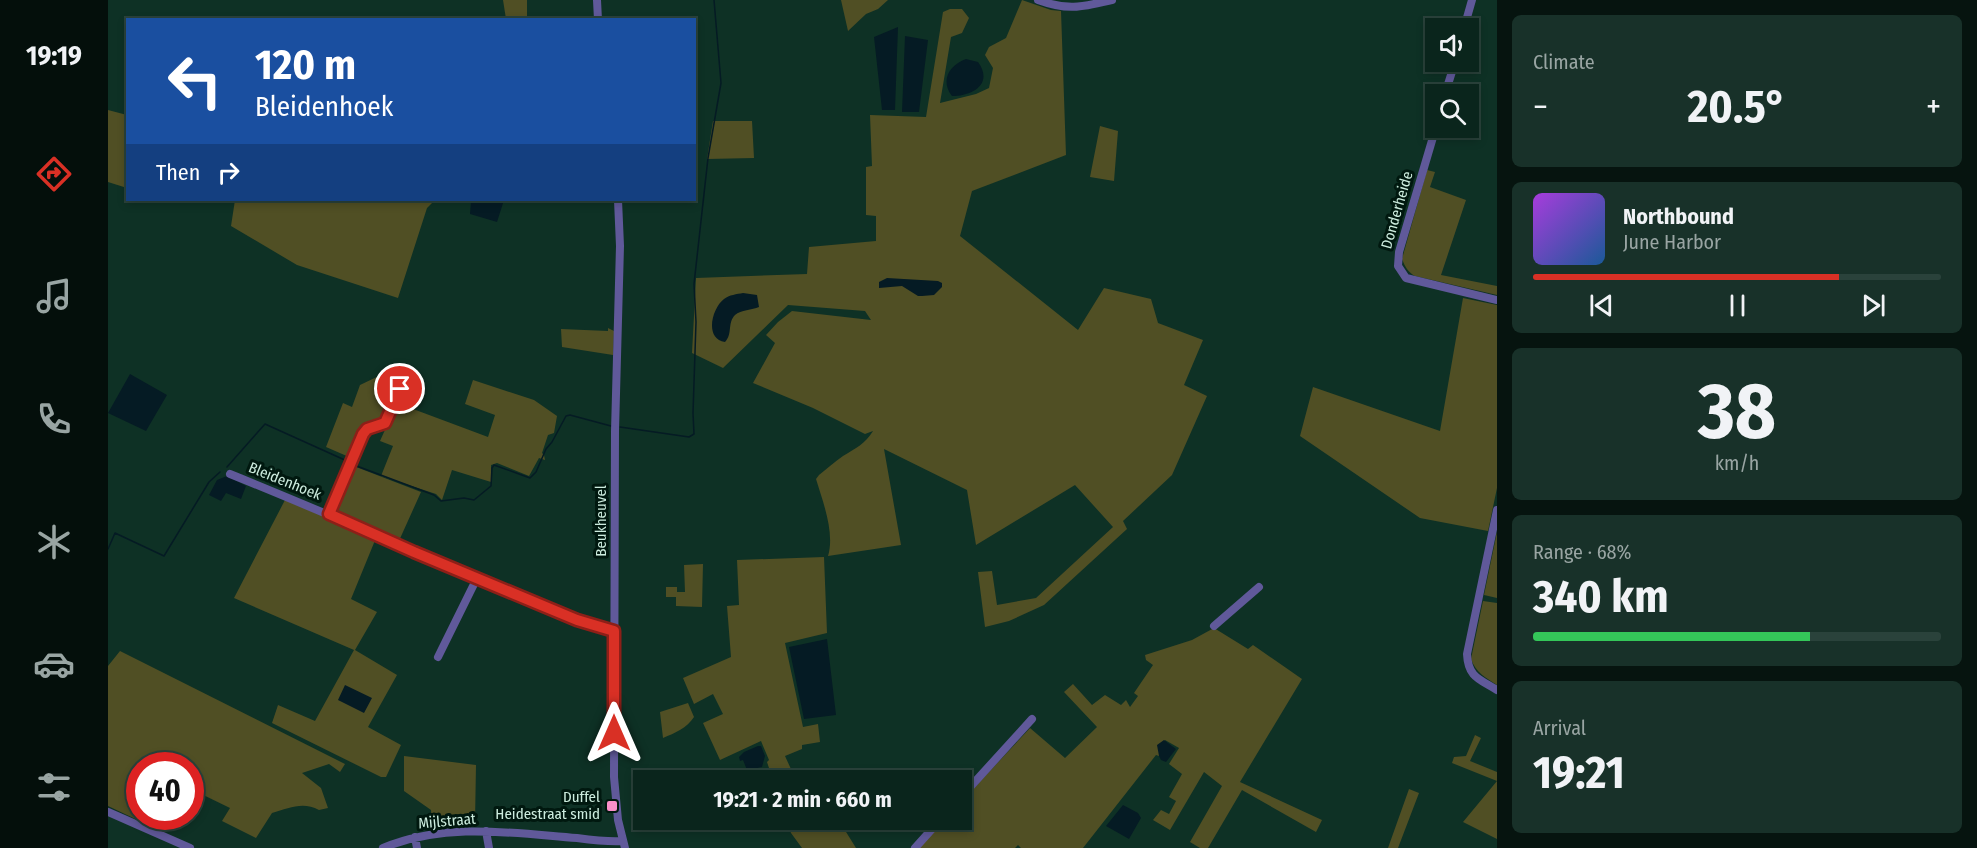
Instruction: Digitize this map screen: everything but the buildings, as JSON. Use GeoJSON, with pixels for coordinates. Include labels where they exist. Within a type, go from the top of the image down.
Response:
{"type":"FeatureCollection","features":[{"type":"Feature","properties":{"kind":"street"},"geometry":{"type":"LineString","coordinates":[[597,0],[598,18]]}},
{"type":"Feature","properties":{"kind":"street"},"geometry":{"type":"LineString","coordinates":[[1038,0],[1062,8],[1112,0]]}},
{"type":"Feature","properties":{"kind":"street"},"geometry":{"type":"LineString","coordinates":[[1467,18],[1472,0]]}},
{"type":"Feature","properties":{"kind":"street","name":"Donderheide"},"geometry":{"type":"LineString","coordinates":[[1433,138],[1399,252],[1398,266],[1406,278],[1497,300]]}},
{"type":"Feature","properties":{"kind":"street","name":"Beukheuvel"},"geometry":{"type":"LineString","coordinates":[[618,201],[620,246],[615,431],[614,777],[618,820],[624,845]]}},
{"type":"Feature","properties":{"kind":"street","name":"Bleidenhoek"},"geometry":{"type":"LineString","coordinates":[[329,514],[363,434],[367,429],[385,423],[400,389]]}},
{"type":"Feature","properties":{"kind":"street","name":"Bleidenhoek"},"geometry":{"type":"LineString","coordinates":[[230,474],[577,620],[614,631]]}},
{"type":"Feature","properties":{"kind":"street"},"geometry":{"type":"LineString","coordinates":[[1497,510],[1467,654],[1467,665],[1473,675],[1497,690]]}},
{"type":"Feature","properties":{"kind":"street"},"geometry":{"type":"LineString","coordinates":[[438,657],[477,578]]}},
{"type":"Feature","properties":{"kind":"street"},"geometry":{"type":"LineString","coordinates":[[1214,626],[1259,587]]}},
{"type":"Feature","properties":{"kind":"street"},"geometry":{"type":"LineString","coordinates":[[972,785],[1032,719]]}},
{"type":"Feature","properties":{"kind":"street"},"geometry":{"type":"LineString","coordinates":[[108,812],[190,848]]}},
{"type":"Feature","properties":{"kind":"street"},"geometry":{"type":"LineString","coordinates":[[915,848],[931,830]]}},
{"type":"Feature","properties":{"kind":"street","name":"Mijlstraat"},"geometry":{"type":"LineString","coordinates":[[383,848],[415,837],[452,831],[486,831],[624,845]]}},
{"type":"Feature","properties":{"kind":"street"},"geometry":{"type":"LineString","coordinates":[[486,831],[489,848]]}},
{"type":"Feature","properties":{"kind":"street"},"geometry":{"type":"LineString","coordinates":[[415,837],[417,848]]}},
{"type":"Feature","properties":{"kind":"shaded area"},"geometry":{"type":"Polygon","coordinates":[[[503,0],[527,0],[527,18],[506,18],[503,0]]]}},
{"type":"Feature","properties":{"kind":"shaded area"},"geometry":{"type":"Polygon","coordinates":[[[841,0],[888,0],[878,9],[866,14],[848,31],[841,0]]]}},
{"type":"Feature","properties":{"kind":"shaded area"},"geometry":{"type":"Polygon","coordinates":[[[1022,0],[1061,11],[1066,155],[972,191],[960,236],[1078,330],[1104,288],[1151,299],[1158,323],[1203,340],[1184,385],[1207,396],[1172,475],[1123,521],[1127,529],[1044,605],[1009,621],[985,627],[978,572],[992,571],[997,605],[1036,598],[1113,527],[1075,485],[976,545],[967,490],[884,449],[901,545],[828,556],[829,528],[816,479],[863,443],[873,431],[865,434],[813,408],[753,383],[775,343],[766,335],[792,311],[871,320],[865,311],[788,305],[723,368],[692,353],[696,278],[807,274],[809,247],[876,241],[876,216],[866,215],[866,167],[872,166],[870,115],[926,117],[943,12],[950,9],[962,9],[969,18],[962,33],[951,37],[940,103],[976,94],[989,88],[993,68],[985,55],[989,47],[1006,38],[1022,0]]]}},
{"type":"Feature","properties":{"kind":"shaded area"},"geometry":{"type":"Polygon","coordinates":[[[108,110],[126,115],[126,188],[108,182],[108,110]]]}},
{"type":"Feature","properties":{"kind":"shaded area"},"geometry":{"type":"Polygon","coordinates":[[[713,121],[752,121],[754,158],[707,159],[713,121]]]}},
{"type":"Feature","properties":{"kind":"shaded area"},"geometry":{"type":"Polygon","coordinates":[[[1100,126],[1118,131],[1114,181],[1090,177],[1100,126]]]}},
{"type":"Feature","properties":{"kind":"shaded area"},"geometry":{"type":"Polygon","coordinates":[[[1427,170],[1435,172],[1430,187],[1466,200],[1441,275],[1497,286],[1497,295],[1415,276],[1406,267],[1402,259],[1427,170]]]}},
{"type":"Feature","properties":{"kind":"shaded area"},"geometry":{"type":"Polygon","coordinates":[[[235,201],[446,201],[432,203],[427,208],[398,298],[297,265],[231,226],[235,201]]]}},
{"type":"Feature","properties":{"kind":"shaded area"},"geometry":{"type":"Polygon","coordinates":[[[1463,298],[1497,305],[1497,488],[1488,531],[1420,518],[1300,436],[1313,387],[1440,431],[1463,298]]]}},
{"type":"Feature","properties":{"kind":"shaded area"},"geometry":{"type":"Polygon","coordinates":[[[608,328],[614,331],[613,355],[562,347],[561,329],[608,331],[608,328]]]}},
{"type":"Feature","properties":{"kind":"shaded area"},"geometry":{"type":"Polygon","coordinates":[[[385,373],[396,379],[396,389],[389,412],[383,421],[359,433],[349,457],[326,447],[343,403],[352,407],[360,385],[385,373]]]}},
{"type":"Feature","properties":{"kind":"shaded area"},"geometry":{"type":"Polygon","coordinates":[[[473,380],[534,400],[557,416],[554,433],[548,435],[542,453],[545,460],[539,458],[529,476],[497,463],[491,465],[491,482],[452,470],[442,500],[436,494],[381,476],[393,446],[380,441],[397,403],[488,437],[495,415],[465,404],[473,380]]]}},
{"type":"Feature","properties":{"kind":"shaded area"},"geometry":{"type":"Polygon","coordinates":[[[351,465],[421,492],[398,543],[335,514],[333,509],[351,465]]]}},
{"type":"Feature","properties":{"kind":"shaded area"},"geometry":{"type":"Polygon","coordinates":[[[285,500],[376,538],[351,599],[377,612],[355,650],[397,675],[368,727],[401,745],[386,777],[381,777],[272,723],[278,705],[315,721],[354,650],[234,598],[285,500]]]}},
{"type":"Feature","properties":{"kind":"shaded area"},"geometry":{"type":"Polygon","coordinates":[[[1497,532],[1497,598],[1484,595],[1497,532]]]}},
{"type":"Feature","properties":{"kind":"shaded area"},"geometry":{"type":"Polygon","coordinates":[[[824,557],[827,633],[785,643],[803,727],[818,724],[820,742],[802,745],[802,749],[785,756],[791,770],[770,770],[767,762],[769,760],[761,741],[720,760],[703,723],[723,714],[713,694],[694,704],[683,678],[731,657],[727,606],[739,605],[737,560],[824,557]]]}},
{"type":"Feature","properties":{"kind":"shaded area"},"geometry":{"type":"Polygon","coordinates":[[[703,564],[702,607],[676,606],[676,597],[666,597],[666,587],[677,587],[677,592],[685,592],[684,565],[703,564]]]}},
{"type":"Feature","properties":{"kind":"shaded area"},"geometry":{"type":"Polygon","coordinates":[[[1483,601],[1497,603],[1497,685],[1478,671],[1471,659],[1483,601]]]}},
{"type":"Feature","properties":{"kind":"shaded area"},"geometry":{"type":"Polygon","coordinates":[[[1214,628],[1248,649],[1253,645],[1302,679],[1240,782],[1322,820],[1316,832],[1242,790],[1208,848],[1200,848],[1190,842],[1222,786],[1204,772],[1170,830],[1153,820],[1161,810],[1169,814],[1176,801],[1169,797],[1182,774],[1169,764],[1179,748],[1165,740],[1159,756],[1156,755],[1083,848],[1021,848],[1018,845],[1015,848],[918,848],[935,830],[972,830],[972,790],[1030,728],[1065,758],[1097,727],[1064,692],[1073,684],[1092,705],[1105,695],[1121,705],[1126,700],[1130,707],[1138,696],[1134,693],[1153,665],[1146,660],[1145,655],[1192,640],[1214,628]]]}},
{"type":"Feature","properties":{"kind":"shaded area"},"geometry":{"type":"Polygon","coordinates":[[[120,651],[345,764],[340,772],[329,764],[302,773],[321,788],[328,808],[319,810],[307,806],[290,807],[272,813],[256,838],[222,821],[230,808],[204,795],[204,752],[126,752],[126,815],[108,806],[108,666],[120,651]]]}},
{"type":"Feature","properties":{"kind":"shaded area"},"geometry":{"type":"Polygon","coordinates":[[[688,703],[694,717],[684,727],[663,738],[660,712],[688,703]]]}},
{"type":"Feature","properties":{"kind":"shaded area"},"geometry":{"type":"Polygon","coordinates":[[[1475,735],[1481,738],[1470,761],[1497,772],[1497,781],[1452,763],[1454,757],[1466,756],[1475,735]]]}},
{"type":"Feature","properties":{"kind":"shaded area"},"geometry":{"type":"Polygon","coordinates":[[[404,756],[476,765],[475,822],[437,825],[437,828],[432,829],[431,810],[404,791],[404,756]]]}},
{"type":"Feature","properties":{"kind":"shaded area"},"geometry":{"type":"Polygon","coordinates":[[[1497,781],[1497,839],[1463,822],[1497,781]]]}},
{"type":"Feature","properties":{"kind":"shaded area"},"geometry":{"type":"Polygon","coordinates":[[[1409,789],[1419,793],[1398,848],[1388,848],[1409,789]]]}},
{"type":"Feature","properties":{"kind":"shaded area"},"geometry":{"type":"Polygon","coordinates":[[[790,830],[845,830],[856,848],[802,848],[790,830]]]}},
{"type":"Feature","properties":{"kind":"water"},"geometry":{"type":"Polygon","coordinates":[[[898,27],[895,110],[882,110],[874,37],[898,27]]]}},
{"type":"Feature","properties":{"kind":"water"},"geometry":{"type":"Polygon","coordinates":[[[905,36],[928,40],[919,112],[902,112],[905,36]]]}},
{"type":"Feature","properties":{"kind":"water"},"geometry":{"type":"Polygon","coordinates":[[[966,59],[978,62],[984,77],[973,91],[952,96],[947,85],[948,74],[955,65],[966,59]]]}},
{"type":"Feature","properties":{"kind":"water"},"geometry":{"type":"Polygon","coordinates":[[[471,201],[504,201],[497,222],[470,214],[471,201]]]}},
{"type":"Feature","properties":{"kind":"water"},"geometry":{"type":"Polygon","coordinates":[[[887,278],[938,281],[942,283],[942,287],[934,295],[922,296],[902,286],[879,288],[879,282],[887,278]]]}},
{"type":"Feature","properties":{"kind":"water"},"geometry":{"type":"Polygon","coordinates":[[[743,293],[757,295],[759,307],[735,315],[725,342],[718,340],[712,329],[716,309],[726,298],[743,293]]]}},
{"type":"Feature","properties":{"kind":"water"},"geometry":{"type":"Polygon","coordinates":[[[130,374],[167,395],[146,431],[108,413],[130,374]]]}},
{"type":"Feature","properties":{"kind":"water"},"geometry":{"type":"Polygon","coordinates":[[[227,476],[246,486],[241,499],[226,493],[221,501],[209,495],[217,480],[227,476]]]}},
{"type":"Feature","properties":{"kind":"water"},"geometry":{"type":"Polygon","coordinates":[[[827,639],[836,715],[804,719],[789,647],[827,639]]]}},
{"type":"Feature","properties":{"kind":"water"},"geometry":{"type":"Polygon","coordinates":[[[345,685],[372,698],[364,713],[338,700],[345,685]]]}},
{"type":"Feature","properties":{"kind":"water"},"geometry":{"type":"Polygon","coordinates":[[[1164,740],[1176,749],[1166,762],[1161,760],[1157,745],[1164,740]]]}},
{"type":"Feature","properties":{"kind":"water"},"geometry":{"type":"Polygon","coordinates":[[[761,746],[765,756],[762,767],[747,770],[743,760],[740,761],[739,757],[744,752],[761,746]]]}},
{"type":"Feature","properties":{"kind":"water"},"geometry":{"type":"Polygon","coordinates":[[[1123,805],[1138,813],[1141,818],[1129,839],[1106,826],[1123,805]]]}},
{"type":"Feature","properties":{"kind":"waterway"},"geometry":{"type":"LineString","coordinates":[[620,427],[689,437],[694,434],[696,322],[694,284],[708,158],[721,83],[714,0]]}},
{"type":"Feature","properties":{"kind":"waterway"},"geometry":{"type":"LineString","coordinates":[[354,465],[434,495],[441,501],[464,498],[474,500],[491,486],[494,465],[530,478],[536,472],[546,449],[566,416],[570,415],[611,426]]}},
{"type":"Feature","properties":{"kind":"waterway"},"geometry":{"type":"LineString","coordinates":[[227,467],[265,424],[347,461]]}},
{"type":"Feature","properties":{"kind":"waterway"},"geometry":{"type":"LineString","coordinates":[[108,549],[115,533],[164,556],[209,482],[220,472]]}},
{"type":"Feature","properties":{"kind":"place","name":"Duffel Heidestraat smid"},"geometry":{"type":"Point","coordinates":[612,806]}},
{"type":"Feature","properties":{"kind":"route"},"geometry":{"type":"LineString","coordinates":[[400,389],[385,423],[367,429],[363,434],[329,514],[577,620],[614,631],[614,733]]}}]}
